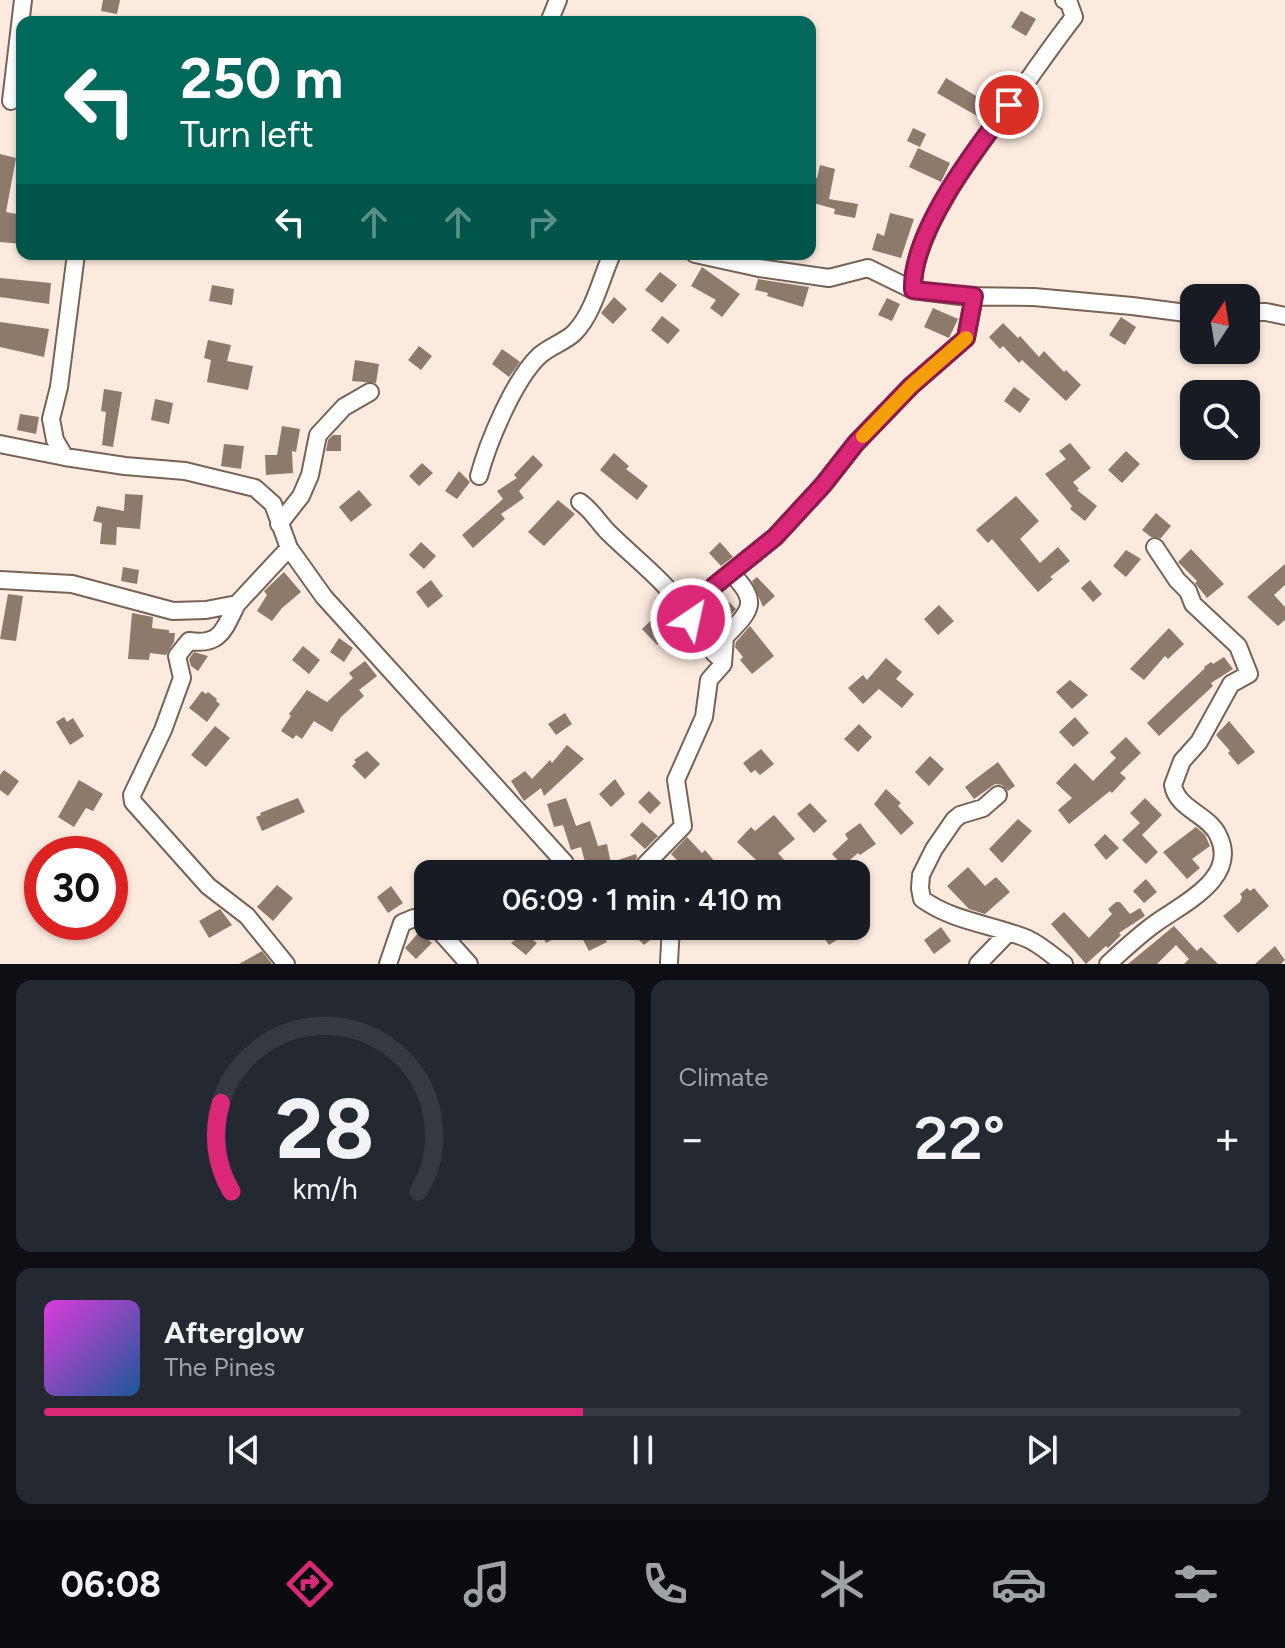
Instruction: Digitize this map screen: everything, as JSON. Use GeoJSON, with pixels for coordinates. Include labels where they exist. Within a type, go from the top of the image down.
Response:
{"type":"FeatureCollection","features":[{"type":"Feature","properties":{"kind":"street"},"geometry":{"type":"LineString","coordinates":[[913,290],[912,272],[925,234],[964,168],[1074,17],[1069,3],[1064,0]]}},
{"type":"Feature","properties":{"kind":"street"},"geometry":{"type":"LineString","coordinates":[[11,102],[16,60]]}},
{"type":"Feature","properties":{"kind":"street"},"geometry":{"type":"LineString","coordinates":[[65,457],[55,440],[51,419],[59,387],[75,260]]}},
{"type":"Feature","properties":{"kind":"street"},"geometry":{"type":"LineString","coordinates":[[479,476],[487,446],[515,390],[536,359],[575,332],[609,260]]}},
{"type":"Feature","properties":{"kind":"street"},"geometry":{"type":"LineString","coordinates":[[722,260],[829,278],[868,268],[913,290],[974,296],[1034,297],[1180,313]]}},
{"type":"Feature","properties":{"kind":"street"},"geometry":{"type":"LineString","coordinates":[[691,619],[714,586],[775,537],[823,485],[856,443],[911,386],[966,338],[974,296]]}},
{"type":"Feature","properties":{"kind":"street"},"geometry":{"type":"LineString","coordinates":[[1260,312],[1285,316]]}},
{"type":"Feature","properties":{"kind":"street"},"geometry":{"type":"LineString","coordinates":[[279,524],[301,496],[310,475],[318,435],[344,407],[370,392]]}},
{"type":"Feature","properties":{"kind":"street"},"geometry":{"type":"LineString","coordinates":[[0,444],[125,466],[185,471],[255,488],[273,504],[289,548],[302,569],[562,860]]}},
{"type":"Feature","properties":{"kind":"street"},"geometry":{"type":"LineString","coordinates":[[580,502],[607,532],[673,591],[714,653],[723,661]]}},
{"type":"Feature","properties":{"kind":"street"},"geometry":{"type":"LineString","coordinates":[[1108,964],[1155,923],[1196,897],[1213,879],[1221,863],[1219,836],[1179,800],[1173,785],[1182,761],[1199,742],[1231,684],[1249,674],[1238,646],[1193,604],[1188,591],[1155,547]]}},
{"type":"Feature","properties":{"kind":"street"},"geometry":{"type":"LineString","coordinates":[[286,964],[247,916],[208,886],[133,802],[132,795],[163,730],[182,678],[177,656],[189,641],[205,644],[218,638],[237,604],[289,548]]}},
{"type":"Feature","properties":{"kind":"street"},"geometry":{"type":"LineString","coordinates":[[650,860],[683,826],[676,780],[704,717],[709,680],[723,664],[725,637],[747,614],[751,605],[731,573]]}},
{"type":"Feature","properties":{"kind":"street"},"geometry":{"type":"LineString","coordinates":[[0,580],[72,584],[173,611],[206,610],[237,604]]}},
{"type":"Feature","properties":{"kind":"street"},"geometry":{"type":"LineString","coordinates":[[998,795],[983,808],[954,820],[921,875],[922,899],[958,918],[1030,940],[1064,964]]}},
{"type":"Feature","properties":{"kind":"street"},"geometry":{"type":"LineString","coordinates":[[388,964],[402,923],[414,918]]}},
{"type":"Feature","properties":{"kind":"street"},"geometry":{"type":"LineString","coordinates":[[978,964],[1008,933]]}},
{"type":"Feature","properties":{"kind":"street"},"geometry":{"type":"LineString","coordinates":[[448,940],[469,964]]}},
{"type":"Feature","properties":{"kind":"street"},"geometry":{"type":"LineString","coordinates":[[669,962],[670,940]]}},
{"type":"Feature","properties":{"kind":"building"},"geometry":{"type":"Polygon","coordinates":[[[103,0],[120,0],[117,14],[101,11],[103,0]]]}},
{"type":"Feature","properties":{"kind":"building"},"geometry":{"type":"Polygon","coordinates":[[[1021,11],[1036,19],[1026,36],[1011,27],[1021,11]]]}},
{"type":"Feature","properties":{"kind":"building"},"geometry":{"type":"Polygon","coordinates":[[[946,78],[993,106],[984,120],[937,93],[946,78]]]}},
{"type":"Feature","properties":{"kind":"building"},"geometry":{"type":"Polygon","coordinates":[[[913,128],[926,134],[920,147],[907,141],[913,128]]]}},
{"type":"Feature","properties":{"kind":"building"},"geometry":{"type":"Polygon","coordinates":[[[918,148],[950,163],[941,182],[909,167],[918,148]]]}},
{"type":"Feature","properties":{"kind":"building"},"geometry":{"type":"Polygon","coordinates":[[[0,154],[16,158],[6,212],[16,214],[16,243],[0,242],[0,154]]]}},
{"type":"Feature","properties":{"kind":"building"},"geometry":{"type":"Polygon","coordinates":[[[820,165],[835,169],[829,199],[858,204],[855,218],[834,214],[835,209],[816,204],[820,165]]]}},
{"type":"Feature","properties":{"kind":"building"},"geometry":{"type":"Polygon","coordinates":[[[890,213],[914,219],[901,258],[872,250],[877,233],[884,236],[890,213]]]}},
{"type":"Feature","properties":{"kind":"building"},"geometry":{"type":"Polygon","coordinates":[[[702,267],[740,294],[722,317],[710,308],[716,300],[691,286],[702,267]]]}},
{"type":"Feature","properties":{"kind":"building"},"geometry":{"type":"Polygon","coordinates":[[[660,272],[677,285],[662,303],[645,290],[660,272]]]}},
{"type":"Feature","properties":{"kind":"building"},"geometry":{"type":"Polygon","coordinates":[[[0,278],[51,283],[49,304],[0,297],[0,278]]]}},
{"type":"Feature","properties":{"kind":"building"},"geometry":{"type":"Polygon","coordinates":[[[758,279],[809,287],[803,307],[755,290],[758,279]]]}},
{"type":"Feature","properties":{"kind":"building"},"geometry":{"type":"Polygon","coordinates":[[[212,285],[234,289],[232,305],[209,301],[212,285]]]}},
{"type":"Feature","properties":{"kind":"building"},"geometry":{"type":"Polygon","coordinates":[[[614,297],[627,309],[613,324],[601,313],[614,297]]]}},
{"type":"Feature","properties":{"kind":"building"},"geometry":{"type":"Polygon","coordinates":[[[887,298],[900,304],[892,321],[878,315],[887,298]]]}},
{"type":"Feature","properties":{"kind":"building"},"geometry":{"type":"Polygon","coordinates":[[[933,308],[958,319],[949,338],[924,327],[933,308]]]}},
{"type":"Feature","properties":{"kind":"building"},"geometry":{"type":"Polygon","coordinates":[[[662,316],[680,330],[668,344],[651,330],[662,316]]]}},
{"type":"Feature","properties":{"kind":"building"},"geometry":{"type":"Polygon","coordinates":[[[1121,317],[1136,327],[1125,345],[1109,335],[1121,317]]]}},
{"type":"Feature","properties":{"kind":"building"},"geometry":{"type":"Polygon","coordinates":[[[0,322],[49,329],[44,357],[0,347],[0,322]]]}},
{"type":"Feature","properties":{"kind":"building"},"geometry":{"type":"Polygon","coordinates":[[[1003,323],[1039,357],[1044,351],[1081,385],[1066,401],[1022,360],[1019,363],[989,337],[1003,323]]]}},
{"type":"Feature","properties":{"kind":"building"},"geometry":{"type":"Polygon","coordinates":[[[208,340],[231,345],[227,361],[253,366],[248,390],[207,382],[211,360],[204,358],[208,340]]]}},
{"type":"Feature","properties":{"kind":"building"},"geometry":{"type":"Polygon","coordinates":[[[419,346],[432,356],[421,370],[408,360],[419,346]]]}},
{"type":"Feature","properties":{"kind":"building"},"geometry":{"type":"Polygon","coordinates":[[[502,349],[520,362],[509,377],[492,364],[502,349]]]}},
{"type":"Feature","properties":{"kind":"building"},"geometry":{"type":"Polygon","coordinates":[[[355,360],[379,364],[376,383],[352,381],[355,360]]]}},
{"type":"Feature","properties":{"kind":"building"},"geometry":{"type":"Polygon","coordinates":[[[1014,387],[1030,399],[1020,413],[1004,401],[1014,387]]]}},
{"type":"Feature","properties":{"kind":"building"},"geometry":{"type":"Polygon","coordinates":[[[104,389],[122,392],[113,447],[102,445],[106,412],[101,411],[104,389]]]}},
{"type":"Feature","properties":{"kind":"building"},"geometry":{"type":"Polygon","coordinates":[[[155,399],[173,403],[169,424],[151,420],[155,399]]]}},
{"type":"Feature","properties":{"kind":"building"},"geometry":{"type":"Polygon","coordinates":[[[20,414],[39,417],[36,434],[17,430],[20,414]]]}},
{"type":"Feature","properties":{"kind":"building"},"geometry":{"type":"Polygon","coordinates":[[[282,426],[300,429],[296,452],[292,451],[293,473],[266,475],[265,455],[277,455],[282,426]]]}},
{"type":"Feature","properties":{"kind":"building"},"geometry":{"type":"Polygon","coordinates":[[[333,435],[341,435],[341,451],[326,451],[328,440],[333,435]]]}},
{"type":"Feature","properties":{"kind":"building"},"geometry":{"type":"Polygon","coordinates":[[[1070,443],[1091,468],[1073,482],[1077,490],[1097,506],[1085,521],[1070,509],[1072,506],[1045,474],[1066,459],[1059,451],[1070,443]]]}},
{"type":"Feature","properties":{"kind":"building"},"geometry":{"type":"Polygon","coordinates":[[[224,444],[244,446],[241,469],[221,466],[224,444]]]}},
{"type":"Feature","properties":{"kind":"building"},"geometry":{"type":"Polygon","coordinates":[[[1126,451],[1140,464],[1122,483],[1108,470],[1126,451]]]}},
{"type":"Feature","properties":{"kind":"building"},"geometry":{"type":"Polygon","coordinates":[[[614,453],[629,466],[626,469],[648,486],[637,500],[600,470],[614,453]]]}},
{"type":"Feature","properties":{"kind":"building"},"geometry":{"type":"Polygon","coordinates":[[[533,455],[543,465],[519,491],[524,498],[501,514],[505,519],[473,548],[462,535],[503,499],[497,491],[517,478],[514,475],[533,455]]]}},
{"type":"Feature","properties":{"kind":"building"},"geometry":{"type":"Polygon","coordinates":[[[422,463],[433,473],[419,486],[409,476],[422,463]]]}},
{"type":"Feature","properties":{"kind":"building"},"geometry":{"type":"Polygon","coordinates":[[[459,471],[470,482],[457,499],[445,491],[459,471]]]}},
{"type":"Feature","properties":{"kind":"building"},"geometry":{"type":"Polygon","coordinates":[[[359,490],[372,505],[351,522],[339,507],[359,490]]]}},
{"type":"Feature","properties":{"kind":"building"},"geometry":{"type":"Polygon","coordinates":[[[125,494],[143,495],[140,529],[117,527],[116,545],[100,544],[102,523],[93,521],[97,506],[124,511],[125,494]]]}},
{"type":"Feature","properties":{"kind":"building"},"geometry":{"type":"Polygon","coordinates":[[[1016,496],[1039,521],[1020,539],[1040,563],[1058,547],[1070,561],[1050,577],[1053,579],[1038,592],[992,539],[988,543],[976,530],[1016,496]]]}},
{"type":"Feature","properties":{"kind":"building"},"geometry":{"type":"Polygon","coordinates":[[[558,500],[575,514],[544,546],[528,532],[558,500]]]}},
{"type":"Feature","properties":{"kind":"building"},"geometry":{"type":"Polygon","coordinates":[[[1156,513],[1171,526],[1161,538],[1151,537],[1142,530],[1156,513]]]}},
{"type":"Feature","properties":{"kind":"building"},"geometry":{"type":"Polygon","coordinates":[[[421,542],[436,556],[424,569],[409,555],[421,542]]]}},
{"type":"Feature","properties":{"kind":"building"},"geometry":{"type":"Polygon","coordinates":[[[720,542],[733,557],[721,566],[709,553],[720,542]]]}},
{"type":"Feature","properties":{"kind":"building"},"geometry":{"type":"Polygon","coordinates":[[[1191,549],[1224,584],[1207,598],[1195,583],[1197,581],[1178,562],[1191,549]]]}},
{"type":"Feature","properties":{"kind":"building"},"geometry":{"type":"Polygon","coordinates":[[[1126,550],[1141,559],[1126,577],[1113,566],[1126,550]]]}},
{"type":"Feature","properties":{"kind":"building"},"geometry":{"type":"Polygon","coordinates":[[[1285,564],[1285,585],[1274,595],[1285,607],[1285,620],[1278,626],[1247,597],[1285,564]]]}},
{"type":"Feature","properties":{"kind":"building"},"geometry":{"type":"Polygon","coordinates":[[[123,567],[139,570],[137,584],[121,581],[123,567]]]}},
{"type":"Feature","properties":{"kind":"building"},"geometry":{"type":"Polygon","coordinates":[[[284,572],[301,592],[272,621],[257,611],[267,595],[264,591],[284,572]]]}},
{"type":"Feature","properties":{"kind":"building"},"geometry":{"type":"Polygon","coordinates":[[[757,577],[775,596],[763,607],[752,581],[757,577]]]}},
{"type":"Feature","properties":{"kind":"building"},"geometry":{"type":"Polygon","coordinates":[[[431,580],[443,596],[428,608],[416,592],[431,580]]]}},
{"type":"Feature","properties":{"kind":"building"},"geometry":{"type":"Polygon","coordinates":[[[1090,580],[1102,594],[1093,602],[1081,588],[1090,580]]]}},
{"type":"Feature","properties":{"kind":"building"},"geometry":{"type":"Polygon","coordinates":[[[8,594],[23,596],[16,641],[0,639],[8,594]]]}},
{"type":"Feature","properties":{"kind":"building"},"geometry":{"type":"Polygon","coordinates":[[[729,602],[736,609],[721,626],[713,618],[729,602]]]}},
{"type":"Feature","properties":{"kind":"building"},"geometry":{"type":"Polygon","coordinates":[[[939,605],[954,621],[938,635],[924,619],[939,605]]]}},
{"type":"Feature","properties":{"kind":"building"},"geometry":{"type":"Polygon","coordinates":[[[662,610],[677,627],[657,645],[642,629],[662,610]]]}},
{"type":"Feature","properties":{"kind":"building"},"geometry":{"type":"Polygon","coordinates":[[[132,613],[153,617],[152,628],[175,633],[174,642],[166,655],[150,653],[149,660],[128,659],[132,613]]]}},
{"type":"Feature","properties":{"kind":"building"},"geometry":{"type":"Polygon","coordinates":[[[750,626],[774,656],[752,674],[740,660],[743,657],[735,647],[750,626]]]}},
{"type":"Feature","properties":{"kind":"building"},"geometry":{"type":"Polygon","coordinates":[[[1169,628],[1184,644],[1168,659],[1165,656],[1144,680],[1130,669],[1169,628]]]}},
{"type":"Feature","properties":{"kind":"building"},"geometry":{"type":"Polygon","coordinates":[[[339,638],[353,648],[344,662],[330,652],[339,638]]]}},
{"type":"Feature","properties":{"kind":"building"},"geometry":{"type":"Polygon","coordinates":[[[303,646],[320,660],[309,674],[292,660],[303,646]]]}},
{"type":"Feature","properties":{"kind":"building"},"geometry":{"type":"Polygon","coordinates":[[[194,652],[208,656],[198,671],[191,666],[189,659],[194,652]]]}},
{"type":"Feature","properties":{"kind":"building"},"geometry":{"type":"Polygon","coordinates":[[[1224,657],[1233,669],[1211,683],[1213,686],[1159,736],[1147,723],[1204,667],[1224,657]]]}},
{"type":"Feature","properties":{"kind":"building"},"geometry":{"type":"Polygon","coordinates":[[[886,658],[902,672],[896,679],[914,694],[902,708],[879,689],[863,704],[848,688],[863,675],[867,680],[886,658]]]}},
{"type":"Feature","properties":{"kind":"building"},"geometry":{"type":"Polygon","coordinates":[[[365,661],[377,676],[359,690],[364,696],[341,717],[332,732],[314,721],[302,739],[296,735],[293,739],[281,731],[307,690],[327,702],[353,678],[349,673],[365,661]]]}},
{"type":"Feature","properties":{"kind":"building"},"geometry":{"type":"Polygon","coordinates":[[[1070,680],[1088,695],[1072,709],[1056,692],[1070,680]]]}},
{"type":"Feature","properties":{"kind":"building"},"geometry":{"type":"Polygon","coordinates":[[[202,691],[208,692],[220,704],[207,722],[189,708],[202,691]]]}},
{"type":"Feature","properties":{"kind":"building"},"geometry":{"type":"Polygon","coordinates":[[[565,713],[572,724],[556,735],[548,724],[565,713]]]}},
{"type":"Feature","properties":{"kind":"building"},"geometry":{"type":"Polygon","coordinates":[[[64,717],[67,722],[73,718],[84,736],[70,745],[56,722],[64,717]]]}},
{"type":"Feature","properties":{"kind":"building"},"geometry":{"type":"Polygon","coordinates":[[[1075,717],[1089,733],[1073,747],[1059,732],[1075,717]]]}},
{"type":"Feature","properties":{"kind":"building"},"geometry":{"type":"Polygon","coordinates":[[[1229,721],[1255,752],[1238,765],[1216,735],[1229,721]]]}},
{"type":"Feature","properties":{"kind":"building"},"geometry":{"type":"Polygon","coordinates":[[[859,724],[872,737],[858,752],[844,739],[859,724]]]}},
{"type":"Feature","properties":{"kind":"building"},"geometry":{"type":"Polygon","coordinates":[[[215,726],[230,738],[206,767],[191,755],[215,726]]]}},
{"type":"Feature","properties":{"kind":"building"},"geometry":{"type":"Polygon","coordinates":[[[1126,737],[1141,753],[1120,773],[1126,778],[1112,793],[1110,791],[1069,824],[1058,810],[1072,798],[1056,783],[1075,763],[1093,781],[1116,758],[1110,752],[1126,737]]]}},
{"type":"Feature","properties":{"kind":"building"},"geometry":{"type":"Polygon","coordinates":[[[567,745],[584,759],[544,796],[541,788],[524,801],[511,781],[525,771],[532,779],[550,760],[552,763],[567,745]]]}},
{"type":"Feature","properties":{"kind":"building"},"geometry":{"type":"Polygon","coordinates":[[[761,749],[774,764],[760,775],[755,770],[751,773],[743,763],[761,749]]]}},
{"type":"Feature","properties":{"kind":"building"},"geometry":{"type":"Polygon","coordinates":[[[367,751],[380,764],[365,779],[352,766],[356,762],[354,760],[367,751]]]}},
{"type":"Feature","properties":{"kind":"building"},"geometry":{"type":"Polygon","coordinates":[[[930,756],[944,769],[929,786],[915,772],[930,756]]]}},
{"type":"Feature","properties":{"kind":"building"},"geometry":{"type":"Polygon","coordinates":[[[998,762],[1015,786],[1008,791],[1002,785],[995,784],[974,799],[965,787],[998,762]]]}},
{"type":"Feature","properties":{"kind":"building"},"geometry":{"type":"Polygon","coordinates":[[[4,770],[19,781],[8,796],[0,790],[0,775],[4,770]]]}},
{"type":"Feature","properties":{"kind":"building"},"geometry":{"type":"Polygon","coordinates":[[[615,779],[625,794],[611,807],[599,794],[615,779]]]}},
{"type":"Feature","properties":{"kind":"building"},"geometry":{"type":"Polygon","coordinates":[[[79,780],[103,794],[93,811],[86,808],[74,827],[58,817],[79,780]]]}},
{"type":"Feature","properties":{"kind":"building"},"geometry":{"type":"Polygon","coordinates":[[[886,789],[901,803],[898,806],[914,823],[901,835],[874,804],[886,789]]]}},
{"type":"Feature","properties":{"kind":"building"},"geometry":{"type":"Polygon","coordinates":[[[649,791],[661,803],[650,814],[638,802],[649,791]]]}},
{"type":"Feature","properties":{"kind":"building"},"geometry":{"type":"Polygon","coordinates":[[[298,798],[305,812],[262,831],[256,817],[260,813],[298,798]]]}},
{"type":"Feature","properties":{"kind":"building"},"geometry":{"type":"Polygon","coordinates":[[[566,798],[576,826],[590,821],[598,846],[607,844],[610,860],[584,860],[581,847],[571,850],[563,825],[554,827],[547,804],[566,798]]]}},
{"type":"Feature","properties":{"kind":"building"},"geometry":{"type":"Polygon","coordinates":[[[1145,798],[1162,815],[1142,835],[1158,852],[1146,864],[1122,840],[1140,823],[1130,813],[1145,798]]]}},
{"type":"Feature","properties":{"kind":"building"},"geometry":{"type":"Polygon","coordinates":[[[810,803],[827,821],[814,833],[797,814],[810,803]]]}},
{"type":"Feature","properties":{"kind":"building"},"geometry":{"type":"Polygon","coordinates":[[[774,815],[795,839],[778,853],[784,860],[756,860],[737,842],[751,827],[755,831],[774,815]]]}},
{"type":"Feature","properties":{"kind":"building"},"geometry":{"type":"Polygon","coordinates":[[[1018,819],[1032,831],[1002,863],[989,849],[1018,819]]]}},
{"type":"Feature","properties":{"kind":"building"},"geometry":{"type":"Polygon","coordinates":[[[642,822],[658,836],[645,849],[630,835],[642,822]]]}},
{"type":"Feature","properties":{"kind":"building"},"geometry":{"type":"Polygon","coordinates":[[[860,823],[876,844],[850,860],[838,860],[832,854],[848,839],[845,834],[860,823]]]}},
{"type":"Feature","properties":{"kind":"building"},"geometry":{"type":"Polygon","coordinates":[[[1196,827],[1205,835],[1210,846],[1192,859],[1200,868],[1187,879],[1163,852],[1196,827]]]}},
{"type":"Feature","properties":{"kind":"building"},"geometry":{"type":"Polygon","coordinates":[[[1105,834],[1119,848],[1106,860],[1094,845],[1105,834]]]}},
{"type":"Feature","properties":{"kind":"building"},"geometry":{"type":"Polygon","coordinates":[[[687,837],[713,860],[677,860],[671,854],[687,837]]]}},
{"type":"Feature","properties":{"kind":"building"},"geometry":{"type":"Polygon","coordinates":[[[636,854],[637,857],[636,860],[618,860],[636,854]]]}},
{"type":"Feature","properties":{"kind":"building"},"geometry":{"type":"Polygon","coordinates":[[[968,867],[985,886],[996,877],[1010,892],[985,914],[969,909],[947,886],[968,867]]]}},
{"type":"Feature","properties":{"kind":"building"},"geometry":{"type":"Polygon","coordinates":[[[1146,879],[1157,892],[1144,903],[1133,891],[1146,879]]]}},
{"type":"Feature","properties":{"kind":"building"},"geometry":{"type":"Polygon","coordinates":[[[277,885],[293,898],[273,921],[257,907],[277,885]]]}},
{"type":"Feature","properties":{"kind":"building"},"geometry":{"type":"Polygon","coordinates":[[[391,886],[403,903],[388,913],[377,897],[391,886]]]}},
{"type":"Feature","properties":{"kind":"building"},"geometry":{"type":"Polygon","coordinates":[[[1247,888],[1250,891],[1254,888],[1269,906],[1238,933],[1223,916],[1240,902],[1240,894],[1247,888]]]}},
{"type":"Feature","properties":{"kind":"building"},"geometry":{"type":"Polygon","coordinates":[[[1120,902],[1130,914],[1140,908],[1145,916],[1119,933],[1121,935],[1108,948],[1106,946],[1086,964],[1051,924],[1064,912],[1089,938],[1112,914],[1108,909],[1120,902]]]}},
{"type":"Feature","properties":{"kind":"building"},"geometry":{"type":"Polygon","coordinates":[[[220,909],[232,925],[209,938],[199,921],[220,909]]]}},
{"type":"Feature","properties":{"kind":"building"},"geometry":{"type":"Polygon","coordinates":[[[1174,926],[1197,951],[1201,947],[1218,964],[1184,964],[1189,959],[1176,945],[1157,964],[1128,964],[1174,926]]]}},
{"type":"Feature","properties":{"kind":"building"},"geometry":{"type":"Polygon","coordinates":[[[941,927],[951,941],[934,954],[924,940],[941,927]]]}},
{"type":"Feature","properties":{"kind":"building"},"geometry":{"type":"Polygon","coordinates":[[[414,938],[432,943],[416,959],[405,948],[414,938]]]}},
{"type":"Feature","properties":{"kind":"building"},"geometry":{"type":"Polygon","coordinates":[[[515,940],[533,940],[537,943],[526,955],[511,943],[515,940]]]}},
{"type":"Feature","properties":{"kind":"building"},"geometry":{"type":"Polygon","coordinates":[[[583,940],[606,940],[607,942],[589,951],[583,940]]]}},
{"type":"Feature","properties":{"kind":"building"},"geometry":{"type":"Polygon","coordinates":[[[1275,946],[1285,960],[1281,964],[1255,964],[1275,946]]]}},
{"type":"Feature","properties":{"kind":"building"},"geometry":{"type":"Polygon","coordinates":[[[262,951],[272,964],[239,964],[262,951]]]}},
{"type":"Feature","properties":{"kind":"slow traffic"},"geometry":{"type":"LineString","coordinates":[[863,436],[911,386],[966,338]]}},
{"type":"Feature","properties":{"kind":"route"},"geometry":{"type":"LineString","coordinates":[[691,619],[714,586],[775,537],[823,485],[856,443],[911,386],[966,338],[974,296],[913,290],[912,272],[925,234],[972,155],[1009,105]]}}]}
